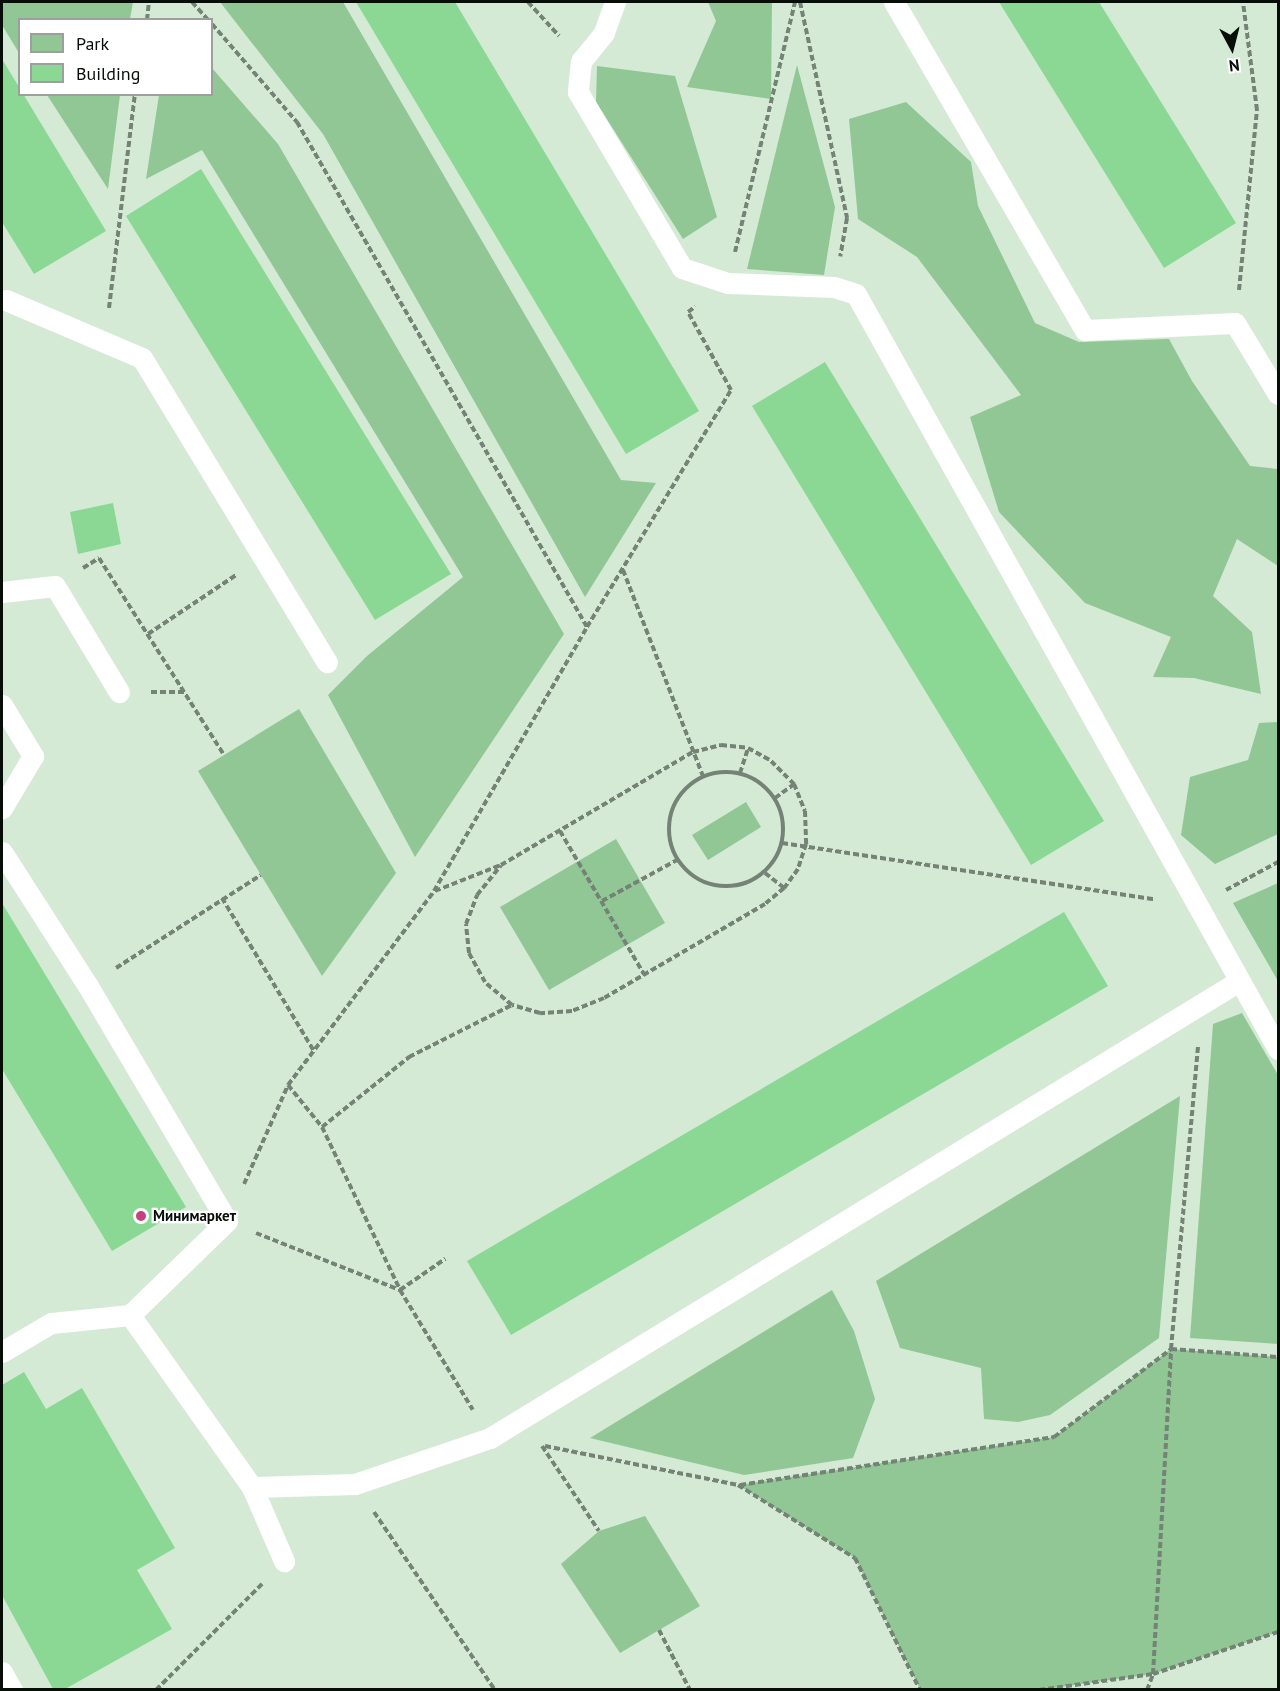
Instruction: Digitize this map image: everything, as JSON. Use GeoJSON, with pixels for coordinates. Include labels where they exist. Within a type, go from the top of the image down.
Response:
{"type":"FeatureCollection","features":[{"type":"Feature","properties":{"kind":"lane"},"geometry":{"type":"LineString","coordinates":[[615,2],[604,33],[581,61],[578,92],[682,268],[728,283],[834,287],[856,294],[1278,1048]]}},
{"type":"Feature","properties":{"kind":"lane"},"geometry":{"type":"LineString","coordinates":[[894,2],[1085,330],[1235,323],[1278,394]]}},
{"type":"Feature","properties":{"kind":"lane"},"geometry":{"type":"LineString","coordinates":[[3,302],[142,358],[327,662]]}},
{"type":"Feature","properties":{"kind":"lane"},"geometry":{"type":"LineString","coordinates":[[2,592],[55,586],[119,692]]}},
{"type":"Feature","properties":{"kind":"lane"},"geometry":{"type":"LineString","coordinates":[[2,705],[33,756],[2,808]]}},
{"type":"Feature","properties":{"kind":"lane"},"geometry":{"type":"LineString","coordinates":[[2,852],[88,986],[227,1221],[130,1315],[51,1323],[2,1352]]}},
{"type":"Feature","properties":{"kind":"lane"},"geometry":{"type":"LineString","coordinates":[[252,1487],[355,1484],[490,1438],[1239,981]]}},
{"type":"Feature","properties":{"kind":"lane"},"geometry":{"type":"LineString","coordinates":[[130,1315],[252,1487],[284,1561]]}},
{"type":"Feature","properties":{"kind":"lane"},"geometry":{"type":"LineString","coordinates":[[2,1672],[12,1689]]}},
{"type":"Feature","properties":{"kind":"path"},"geometry":{"type":"LineString","coordinates":[[147,18],[149,2]]}},
{"type":"Feature","properties":{"kind":"path"},"geometry":{"type":"LineString","coordinates":[[192,2],[206,18]]}},
{"type":"Feature","properties":{"kind":"path"},"geometry":{"type":"LineString","coordinates":[[528,2],[581,61]]}},
{"type":"Feature","properties":{"kind":"path"},"geometry":{"type":"LineString","coordinates":[[246,1177],[288,1085],[434,891],[587,627],[731,390],[688,312],[728,283],[795,2]]}},
{"type":"Feature","properties":{"kind":"path"},"geometry":{"type":"LineString","coordinates":[[800,2],[847,218],[834,287]]}},
{"type":"Feature","properties":{"kind":"path"},"geometry":{"type":"LineString","coordinates":[[1235,323],[1257,110],[1243,2]]}},
{"type":"Feature","properties":{"kind":"path"},"geometry":{"type":"LineString","coordinates":[[213,25],[297,122],[587,627]]}},
{"type":"Feature","properties":{"kind":"path"},"geometry":{"type":"LineString","coordinates":[[106,342],[135,96]]}},
{"type":"Feature","properties":{"kind":"path"},"geometry":{"type":"LineString","coordinates":[[148,634],[264,556]]}},
{"type":"Feature","properties":{"kind":"path"},"geometry":{"type":"LineString","coordinates":[[55,586],[99,558],[224,755]]}},
{"type":"Feature","properties":{"kind":"path"},"geometry":{"type":"LineString","coordinates":[[622,569],[703,776]]}},
{"type":"Feature","properties":{"kind":"path"},"geometry":{"type":"LineString","coordinates":[[434,891],[501,865],[693,752],[721,745],[748,748],[771,761],[794,784],[805,811],[806,844],[798,869],[784,888],[765,904],[644,974],[572,1011],[540,1013],[512,1005],[485,982],[470,953],[466,924],[477,895],[501,865]]}},
{"type":"Feature","properties":{"kind":"path"},"geometry":{"type":"LineString","coordinates":[[740,773],[748,748]]}},
{"type":"Feature","properties":{"kind":"path"},"geometry":{"type":"LineString","coordinates":[[740,773],[760,781],[775,798],[784,820],[782,843],[765,873],[743,885],[718,886],[694,878],[677,860],[668,837],[670,812],[682,790],[703,776],[740,773]]}},
{"type":"Feature","properties":{"kind":"path"},"geometry":{"type":"LineString","coordinates":[[775,798],[794,784]]}},
{"type":"Feature","properties":{"kind":"path"},"geometry":{"type":"LineString","coordinates":[[560,831],[644,974]]}},
{"type":"Feature","properties":{"kind":"path"},"geometry":{"type":"LineString","coordinates":[[782,843],[806,844],[1197,906],[1278,862]]}},
{"type":"Feature","properties":{"kind":"path"},"geometry":{"type":"LineString","coordinates":[[602,901],[677,860]]}},
{"type":"Feature","properties":{"kind":"path"},"geometry":{"type":"LineString","coordinates":[[765,873],[784,888]]}},
{"type":"Feature","properties":{"kind":"path"},"geometry":{"type":"LineString","coordinates":[[136,955],[261,875]]}},
{"type":"Feature","properties":{"kind":"path"},"geometry":{"type":"LineString","coordinates":[[222,898],[314,1051]]}},
{"type":"Feature","properties":{"kind":"path"},"geometry":{"type":"LineString","coordinates":[[1147,1689],[1153,1674],[1171,1349],[1202,1004]]}},
{"type":"Feature","properties":{"kind":"path"},"geometry":{"type":"LineString","coordinates":[[322,1127],[409,1057],[512,1005]]}},
{"type":"Feature","properties":{"kind":"path"},"geometry":{"type":"LineString","coordinates":[[288,1085],[322,1127],[399,1290],[490,1438],[541,1445],[738,1485],[1054,1437],[1171,1349],[1278,1357]]}},
{"type":"Feature","properties":{"kind":"path"},"geometry":{"type":"LineString","coordinates":[[253,1231],[399,1290]]}},
{"type":"Feature","properties":{"kind":"path"},"geometry":{"type":"LineString","coordinates":[[399,1290],[445,1259]]}},
{"type":"Feature","properties":{"kind":"path"},"geometry":{"type":"LineString","coordinates":[[541,1445],[599,1531]]}},
{"type":"Feature","properties":{"kind":"path"},"geometry":{"type":"LineString","coordinates":[[355,1484],[495,1689]]}},
{"type":"Feature","properties":{"kind":"path"},"geometry":{"type":"LineString","coordinates":[[738,1485],[855,1558],[920,1689]]}},
{"type":"Feature","properties":{"kind":"path"},"geometry":{"type":"LineString","coordinates":[[156,1689],[284,1561]]}},
{"type":"Feature","properties":{"kind":"path"},"geometry":{"type":"LineString","coordinates":[[659,1630],[690,1689]]}},
{"type":"Feature","properties":{"kind":"path"},"geometry":{"type":"LineString","coordinates":[[1039,1689],[1153,1674],[1278,1632]]}},
{"type":"Feature","properties":{"kind":"green space"},"geometry":{"type":"Polygon","coordinates":[[[2,2],[133,2],[130,18],[18,18],[18,51],[2,25],[2,2]]]}},
{"type":"Feature","properties":{"kind":"green space"},"geometry":{"type":"Polygon","coordinates":[[[220,2],[343,2],[621,480],[656,483],[585,597],[323,134],[220,2]]]}},
{"type":"Feature","properties":{"kind":"green space"},"geometry":{"type":"Polygon","coordinates":[[[708,2],[772,2],[771,99],[687,87],[716,21],[708,2]]]}},
{"type":"Feature","properties":{"kind":"green space"},"geometry":{"type":"Polygon","coordinates":[[[797,65],[835,207],[824,275],[747,269],[797,65]]]}},
{"type":"Feature","properties":{"kind":"green space"},"geometry":{"type":"Polygon","coordinates":[[[597,66],[675,76],[717,217],[683,239],[596,102],[597,66]]]}},
{"type":"Feature","properties":{"kind":"green space"},"geometry":{"type":"Polygon","coordinates":[[[213,69],[278,144],[564,634],[415,857],[328,695],[367,656],[463,577],[202,150],[146,179],[159,96],[213,96],[213,69]]]}},
{"type":"Feature","properties":{"kind":"green space"},"geometry":{"type":"Polygon","coordinates":[[[48,96],[120,96],[108,189],[48,96]]]}},
{"type":"Feature","properties":{"kind":"green space"},"geometry":{"type":"Polygon","coordinates":[[[906,102],[971,162],[978,206],[1035,323],[1079,342],[1169,339],[1192,381],[1250,466],[1278,469],[1278,566],[1237,539],[1213,596],[1252,632],[1261,694],[1194,678],[1153,677],[1171,637],[1085,603],[999,512],[970,417],[1021,395],[917,257],[858,219],[849,119],[906,102]]]}},
{"type":"Feature","properties":{"kind":"green space"},"geometry":{"type":"Polygon","coordinates":[[[299,709],[396,873],[322,976],[198,771],[299,709]]]}},
{"type":"Feature","properties":{"kind":"green space"},"geometry":{"type":"Polygon","coordinates":[[[1278,722],[1278,834],[1215,864],[1181,835],[1190,777],[1248,760],[1259,723],[1278,722]]]}},
{"type":"Feature","properties":{"kind":"green space"},"geometry":{"type":"Polygon","coordinates":[[[746,802],[761,827],[708,860],[692,835],[746,802]]]}},
{"type":"Feature","properties":{"kind":"green space"},"geometry":{"type":"Polygon","coordinates":[[[616,839],[665,923],[549,990],[500,907],[616,839]]]}},
{"type":"Feature","properties":{"kind":"green space"},"geometry":{"type":"Polygon","coordinates":[[[1278,883],[1278,981],[1233,903],[1278,883]]]}},
{"type":"Feature","properties":{"kind":"green space"},"geometry":{"type":"Polygon","coordinates":[[[1242,1013],[1278,1075],[1278,1344],[1190,1338],[1213,1024],[1242,1013]]]}},
{"type":"Feature","properties":{"kind":"green space"},"geometry":{"type":"Polygon","coordinates":[[[1180,1096],[1159,1338],[1050,1415],[1018,1422],[984,1419],[981,1368],[900,1348],[876,1281],[1180,1096]]]}},
{"type":"Feature","properties":{"kind":"green space"},"geometry":{"type":"Polygon","coordinates":[[[832,1290],[854,1331],[875,1399],[853,1458],[744,1475],[590,1438],[832,1290]]]}},
{"type":"Feature","properties":{"kind":"green space"},"geometry":{"type":"Polygon","coordinates":[[[1171,1349],[1278,1357],[1278,1632],[1153,1674],[1039,1690],[920,1689],[855,1558],[738,1485],[1054,1437],[1171,1349]]]}},
{"type":"Feature","properties":{"kind":"green space"},"geometry":{"type":"Polygon","coordinates":[[[645,1516],[700,1606],[620,1653],[561,1564],[599,1531],[645,1516]]]}},
{"type":"Feature","properties":{"kind":"building"},"geometry":{"type":"Polygon","coordinates":[[[356,2],[455,2],[699,411],[626,454],[356,2]]]}},
{"type":"Feature","properties":{"kind":"building"},"geometry":{"type":"Polygon","coordinates":[[[999,2],[1099,2],[1236,223],[1164,268],[999,2]]]}},
{"type":"Feature","properties":{"kind":"building"},"geometry":{"type":"Polygon","coordinates":[[[2,59],[18,85],[18,96],[24,96],[106,231],[34,274],[2,222],[2,59]]]}},
{"type":"Feature","properties":{"kind":"building"},"geometry":{"type":"Polygon","coordinates":[[[201,169],[451,574],[375,620],[126,216],[201,169]]]}},
{"type":"Feature","properties":{"kind":"building"},"geometry":{"type":"Polygon","coordinates":[[[825,362],[1104,821],[1031,865],[752,406],[825,362]]]}},
{"type":"Feature","properties":{"kind":"building"},"geometry":{"type":"Polygon","coordinates":[[[113,503],[121,544],[78,554],[70,512],[113,503]]]}},
{"type":"Feature","properties":{"kind":"building"},"geometry":{"type":"Polygon","coordinates":[[[2,903],[186,1207],[112,1251],[2,1069],[2,903]]]}},
{"type":"Feature","properties":{"kind":"building"},"geometry":{"type":"Polygon","coordinates":[[[1064,912],[1108,986],[511,1335],[467,1261],[1064,912]]]}},
{"type":"Feature","properties":{"kind":"building"},"geometry":{"type":"Polygon","coordinates":[[[24,1372],[46,1409],[82,1388],[175,1548],[137,1570],[172,1629],[65,1689],[53,1689],[2,1595],[2,1385],[24,1372]]]}},
{"type":"Feature","properties":{"kind":"place","name":"Минимаркет"},"geometry":{"type":"Point","coordinates":[141,1216]}}]}
